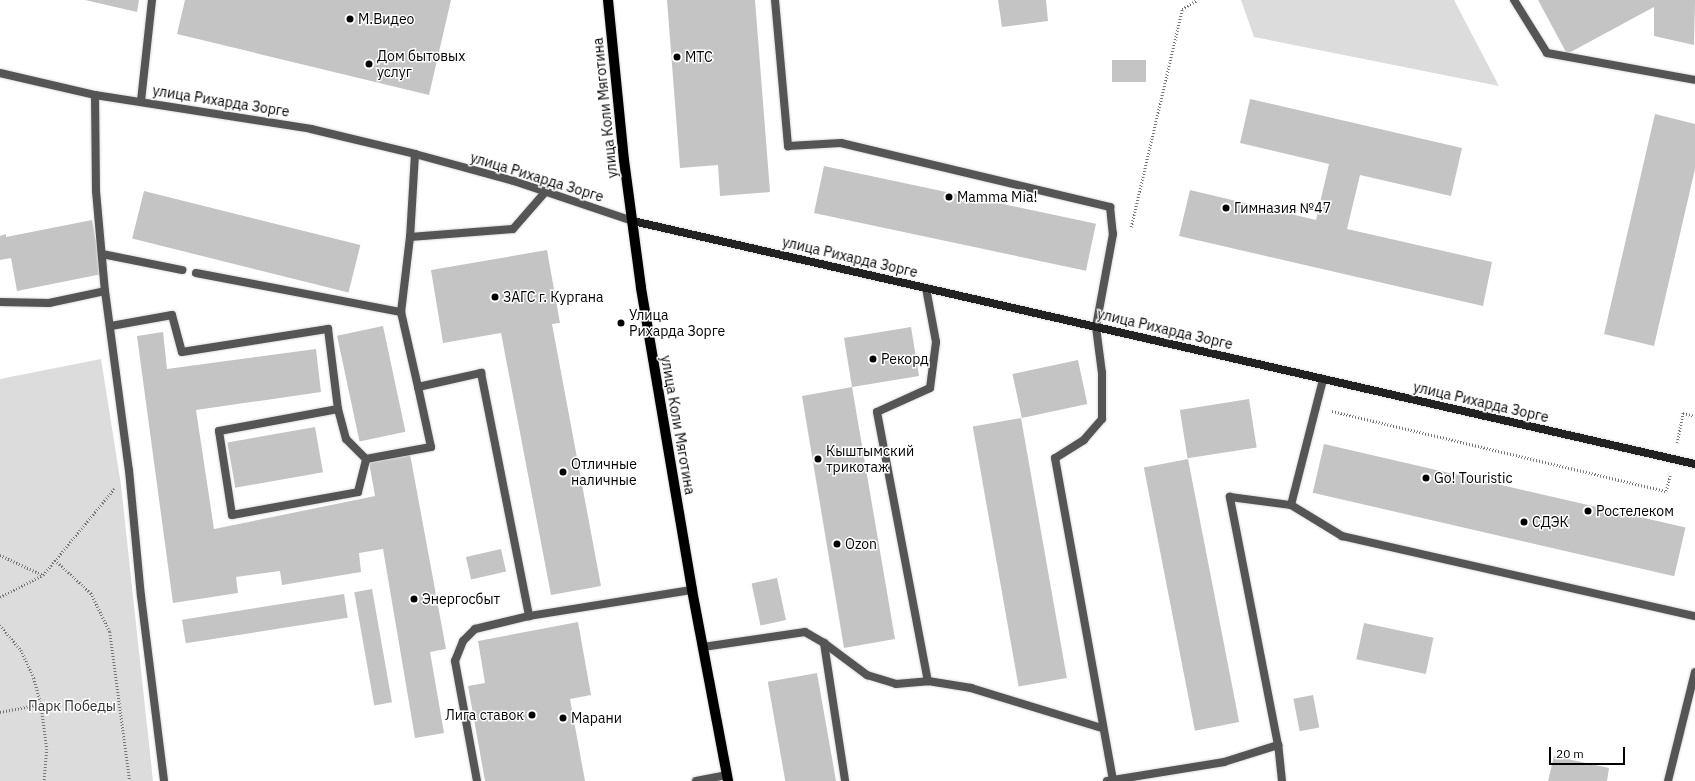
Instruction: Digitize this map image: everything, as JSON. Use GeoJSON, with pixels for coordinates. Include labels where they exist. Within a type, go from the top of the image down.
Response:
{"type":"FeatureCollection","features":[{"type":"Feature","properties":{"kind":"main road","name":"улица Коли Мяготина"},"geometry":{"type":"LineString","coordinates":[[608,0],[624,160],[641,288],[692,590],[727,778]]}},
{"type":"Feature","properties":{"kind":"main road","name":"улица Рихарда Зорге"},"geometry":{"type":"LineString","coordinates":[[633,221],[1695,464]]}},
{"type":"Feature","properties":{"kind":"street"},"geometry":{"type":"LineString","coordinates":[[141,101],[152,0]]}},
{"type":"Feature","properties":{"kind":"street"},"geometry":{"type":"LineString","coordinates":[[775,0],[788,146],[841,143],[1110,207],[1113,234],[1096,327],[1102,373],[1102,419],[1084,440],[1055,458],[1110,780],[1224,762],[1278,745]]}},
{"type":"Feature","properties":{"kind":"street"},"geometry":{"type":"LineString","coordinates":[[1514,0],[1547,53],[1695,80]]}},
{"type":"Feature","properties":{"kind":"street","name":"улица Рихарда Зорге"},"geometry":{"type":"LineString","coordinates":[[0,73],[95,95],[141,101],[311,129],[415,154],[546,191],[633,221]]}},
{"type":"Feature","properties":{"kind":"street"},"geometry":{"type":"LineString","coordinates":[[95,95],[96,191],[105,291],[111,326],[129,470],[141,596],[164,781]]}},
{"type":"Feature","properties":{"kind":"street"},"geometry":{"type":"LineString","coordinates":[[366,459],[431,447],[401,312],[410,237],[415,154]]}},
{"type":"Feature","properties":{"kind":"street"},"geometry":{"type":"LineString","coordinates":[[410,237],[513,230],[546,191]]}},
{"type":"Feature","properties":{"kind":"street"},"geometry":{"type":"LineString","coordinates":[[102,254],[182,270]]}},
{"type":"Feature","properties":{"kind":"street"},"geometry":{"type":"LineString","coordinates":[[196,273],[401,312]]}},
{"type":"Feature","properties":{"kind":"street"},"geometry":{"type":"LineString","coordinates":[[926,288],[936,342],[930,388],[877,412],[928,681]]}},
{"type":"Feature","properties":{"kind":"street"},"geometry":{"type":"LineString","coordinates":[[0,302],[49,303],[105,291]]}},
{"type":"Feature","properties":{"kind":"street"},"geometry":{"type":"LineString","coordinates":[[111,326],[172,315],[182,352],[328,329],[338,409],[346,439],[366,459]]}},
{"type":"Feature","properties":{"kind":"street"},"geometry":{"type":"LineString","coordinates":[[418,387],[481,373],[529,616]]}},
{"type":"Feature","properties":{"kind":"street"},"geometry":{"type":"LineString","coordinates":[[1291,505],[1323,379]]}},
{"type":"Feature","properties":{"kind":"street"},"geometry":{"type":"LineString","coordinates":[[338,409],[219,431],[232,515],[358,492],[366,459]]}},
{"type":"Feature","properties":{"kind":"street"},"geometry":{"type":"LineString","coordinates":[[1282,781],[1278,745],[1230,497],[1291,505],[1342,536],[1695,616]]}},
{"type":"Feature","properties":{"kind":"street"},"geometry":{"type":"LineString","coordinates":[[477,781],[455,661],[463,641],[476,629],[529,616],[692,590]]}},
{"type":"Feature","properties":{"kind":"street"},"geometry":{"type":"LineString","coordinates":[[703,647],[805,632],[824,643],[867,676],[896,684],[928,681],[971,688],[1102,728]]}},
{"type":"Feature","properties":{"kind":"street"},"geometry":{"type":"LineString","coordinates":[[824,643],[845,781]]}},
{"type":"Feature","properties":{"kind":"street"},"geometry":{"type":"LineString","coordinates":[[1668,781],[1695,672]]}},
{"type":"Feature","properties":{"kind":"street"},"geometry":{"type":"LineString","coordinates":[[696,781],[727,778]]}},
{"type":"Feature","properties":{"kind":"path"},"geometry":{"type":"LineString","coordinates":[[1130,230],[1182,9],[1197,0]]}},
{"type":"Feature","properties":{"kind":"path"},"geometry":{"type":"LineString","coordinates":[[1316,407],[1666,491],[1683,413],[1695,416]]}},
{"type":"Feature","properties":{"kind":"path"},"geometry":{"type":"LineString","coordinates":[[0,597],[42,575],[129,470]]}},
{"type":"Feature","properties":{"kind":"path"},"geometry":{"type":"LineString","coordinates":[[0,556],[42,575]]}},
{"type":"Feature","properties":{"kind":"path"},"geometry":{"type":"LineString","coordinates":[[55,560],[91,593],[110,632],[130,781]]}},
{"type":"Feature","properties":{"kind":"path"},"geometry":{"type":"LineString","coordinates":[[0,625],[21,650],[34,678],[41,704],[47,749],[45,780]]}},
{"type":"Feature","properties":{"kind":"path"},"geometry":{"type":"LineString","coordinates":[[0,712],[41,704]]}},
{"type":"Feature","properties":{"kind":"green space"},"geometry":{"type":"Polygon","coordinates":[[[1241,0],[1454,0],[1499,86],[1254,37],[1241,0]]]}},
{"type":"Feature","properties":{"kind":"green space","name":"Парк Победы"},"geometry":{"type":"Polygon","coordinates":[[[101,359],[121,485],[153,781],[0,781],[0,379],[101,359]]]}},
{"type":"Feature","properties":{"kind":"building"},"geometry":{"type":"Polygon","coordinates":[[[85,0],[139,0],[137,12],[85,0]]]}},
{"type":"Feature","properties":{"kind":"building","name":"Дом бытовых услуг"},"geometry":{"type":"Polygon","coordinates":[[[185,0],[451,0],[429,95],[177,34],[185,0]]]}},
{"type":"Feature","properties":{"kind":"building"},"geometry":{"type":"Polygon","coordinates":[[[667,0],[755,0],[770,192],[720,196],[718,165],[680,168],[667,0]]]}},
{"type":"Feature","properties":{"kind":"building"},"geometry":{"type":"Polygon","coordinates":[[[998,0],[1046,0],[1048,21],[1002,27],[998,0]]]}},
{"type":"Feature","properties":{"kind":"building"},"geometry":{"type":"Polygon","coordinates":[[[1538,0],[1695,0],[1694,45],[1654,36],[1654,7],[1567,54],[1538,0]]]}},
{"type":"Feature","properties":{"kind":"building"},"geometry":{"type":"Polygon","coordinates":[[[1112,60],[1146,60],[1146,82],[1112,82],[1112,60]]]}},
{"type":"Feature","properties":{"kind":"building","name":"Гимназия №47"},"geometry":{"type":"Polygon","coordinates":[[[1250,99],[1462,148],[1451,196],[1360,175],[1347,229],[1492,262],[1483,306],[1179,236],[1190,190],[1316,220],[1329,164],[1240,143],[1250,99]]]}},
{"type":"Feature","properties":{"kind":"building"},"geometry":{"type":"Polygon","coordinates":[[[1655,114],[1695,124],[1695,169],[1654,346],[1604,334],[1655,114]]]}},
{"type":"Feature","properties":{"kind":"building"},"geometry":{"type":"Polygon","coordinates":[[[824,166],[1096,224],[1086,271],[814,213],[824,166]]]}},
{"type":"Feature","properties":{"kind":"building"},"geometry":{"type":"Polygon","coordinates":[[[144,191],[360,245],[349,292],[132,239],[144,191]]]}},
{"type":"Feature","properties":{"kind":"building"},"geometry":{"type":"Polygon","coordinates":[[[92,220],[102,274],[17,291],[11,258],[0,260],[0,236],[6,234],[6,237],[92,220]]]}},
{"type":"Feature","properties":{"kind":"building"},"geometry":{"type":"Polygon","coordinates":[[[547,250],[560,323],[552,324],[601,586],[551,595],[501,333],[443,343],[431,270],[547,250]]]}},
{"type":"Feature","properties":{"kind":"building"},"geometry":{"type":"Polygon","coordinates":[[[383,326],[405,432],[359,441],[337,336],[383,326]]]}},
{"type":"Feature","properties":{"kind":"building"},"geometry":{"type":"Polygon","coordinates":[[[911,327],[919,376],[852,387],[844,338],[911,327]]]}},
{"type":"Feature","properties":{"kind":"building"},"geometry":{"type":"Polygon","coordinates":[[[163,332],[167,369],[316,349],[321,392],[196,410],[214,529],[375,496],[369,462],[410,454],[446,649],[430,652],[444,733],[415,738],[383,549],[359,553],[361,572],[282,585],[280,571],[236,577],[238,593],[173,603],[137,336],[163,332]]]}},
{"type":"Feature","properties":{"kind":"building"},"geometry":{"type":"Polygon","coordinates":[[[1078,360],[1087,404],[1022,418],[1012,374],[1078,360]]]}},
{"type":"Feature","properties":{"kind":"building"},"geometry":{"type":"Polygon","coordinates":[[[852,387],[895,639],[844,648],[802,396],[852,387]]]}},
{"type":"Feature","properties":{"kind":"building"},"geometry":{"type":"Polygon","coordinates":[[[1249,399],[1257,447],[1188,458],[1180,410],[1249,399]]]}},
{"type":"Feature","properties":{"kind":"building"},"geometry":{"type":"Polygon","coordinates":[[[1021,418],[1067,678],[1019,686],[973,427],[1021,418]]]}},
{"type":"Feature","properties":{"kind":"building"},"geometry":{"type":"Polygon","coordinates":[[[315,427],[323,472],[235,488],[227,442],[315,427]]]}},
{"type":"Feature","properties":{"kind":"building"},"geometry":{"type":"Polygon","coordinates":[[[1324,444],[1685,527],[1674,576],[1313,493],[1324,444]]]}},
{"type":"Feature","properties":{"kind":"building"},"geometry":{"type":"Polygon","coordinates":[[[1188,459],[1239,722],[1195,731],[1144,468],[1188,459]]]}},
{"type":"Feature","properties":{"kind":"building"},"geometry":{"type":"Polygon","coordinates":[[[501,549],[506,571],[471,580],[466,557],[501,549]]]}},
{"type":"Feature","properties":{"kind":"building"},"geometry":{"type":"Polygon","coordinates":[[[777,578],[786,620],[761,625],[752,583],[777,578]]]}},
{"type":"Feature","properties":{"kind":"building"},"geometry":{"type":"Polygon","coordinates":[[[372,589],[392,702],[374,705],[354,592],[372,589]]]}},
{"type":"Feature","properties":{"kind":"building"},"geometry":{"type":"Polygon","coordinates":[[[344,594],[348,618],[186,643],[182,620],[344,594]]]}},
{"type":"Feature","properties":{"kind":"building"},"geometry":{"type":"Polygon","coordinates":[[[578,622],[591,695],[570,699],[585,781],[485,781],[468,686],[485,683],[478,641],[578,622]]]}},
{"type":"Feature","properties":{"kind":"building"},"geometry":{"type":"Polygon","coordinates":[[[1364,623],[1433,638],[1426,674],[1356,659],[1364,623]]]}},
{"type":"Feature","properties":{"kind":"building"},"geometry":{"type":"Polygon","coordinates":[[[817,673],[836,781],[785,781],[768,682],[817,673]]]}},
{"type":"Feature","properties":{"kind":"building"},"geometry":{"type":"Polygon","coordinates":[[[1313,695],[1319,727],[1300,731],[1293,699],[1313,695]]]}},
{"type":"Feature","properties":{"kind":"building"},"geometry":{"type":"Polygon","coordinates":[[[1554,756],[1609,768],[1607,781],[1548,781],[1554,756]]]}},
{"type":"Feature","properties":{"kind":"place","name":"М.Видео"},"geometry":{"type":"Point","coordinates":[350,19]}},
{"type":"Feature","properties":{"kind":"place","name":"МТС"},"geometry":{"type":"Point","coordinates":[677,57]}},
{"type":"Feature","properties":{"kind":"place","name":"Дом бытовых услуг"},"geometry":{"type":"Point","coordinates":[369,64]}},
{"type":"Feature","properties":{"kind":"place","name":"Mamma Mia!"},"geometry":{"type":"Point","coordinates":[949,197]}},
{"type":"Feature","properties":{"kind":"place","name":"Гимназия №47"},"geometry":{"type":"Point","coordinates":[1226,208]}},
{"type":"Feature","properties":{"kind":"place","name":"ЗАГС г. Кургана"},"geometry":{"type":"Point","coordinates":[495,297]}},
{"type":"Feature","properties":{"kind":"place","name":"Улица Рихарда Зорге"},"geometry":{"type":"Point","coordinates":[621,323]}},
{"type":"Feature","properties":{"kind":"place","name":"Рекорд"},"geometry":{"type":"Point","coordinates":[873,359]}},
{"type":"Feature","properties":{"kind":"place","name":"Кыштымский трикотаж"},"geometry":{"type":"Point","coordinates":[818,459]}},
{"type":"Feature","properties":{"kind":"place","name":"Отличные наличные"},"geometry":{"type":"Point","coordinates":[563,472]}},
{"type":"Feature","properties":{"kind":"place","name":"Go! Touristic"},"geometry":{"type":"Point","coordinates":[1426,478]}},
{"type":"Feature","properties":{"kind":"place","name":"Ростелеком"},"geometry":{"type":"Point","coordinates":[1588,511]}},
{"type":"Feature","properties":{"kind":"place","name":"СДЭК"},"geometry":{"type":"Point","coordinates":[1524,522]}},
{"type":"Feature","properties":{"kind":"place","name":"Ozon"},"geometry":{"type":"Point","coordinates":[837,544]}},
{"type":"Feature","properties":{"kind":"place","name":"Энергосбыт"},"geometry":{"type":"Point","coordinates":[414,599]}},
{"type":"Feature","properties":{"kind":"place","name":"Лига ставок"},"geometry":{"type":"Point","coordinates":[532,715]}},
{"type":"Feature","properties":{"kind":"place","name":"Марани"},"geometry":{"type":"Point","coordinates":[563,718]}}]}
